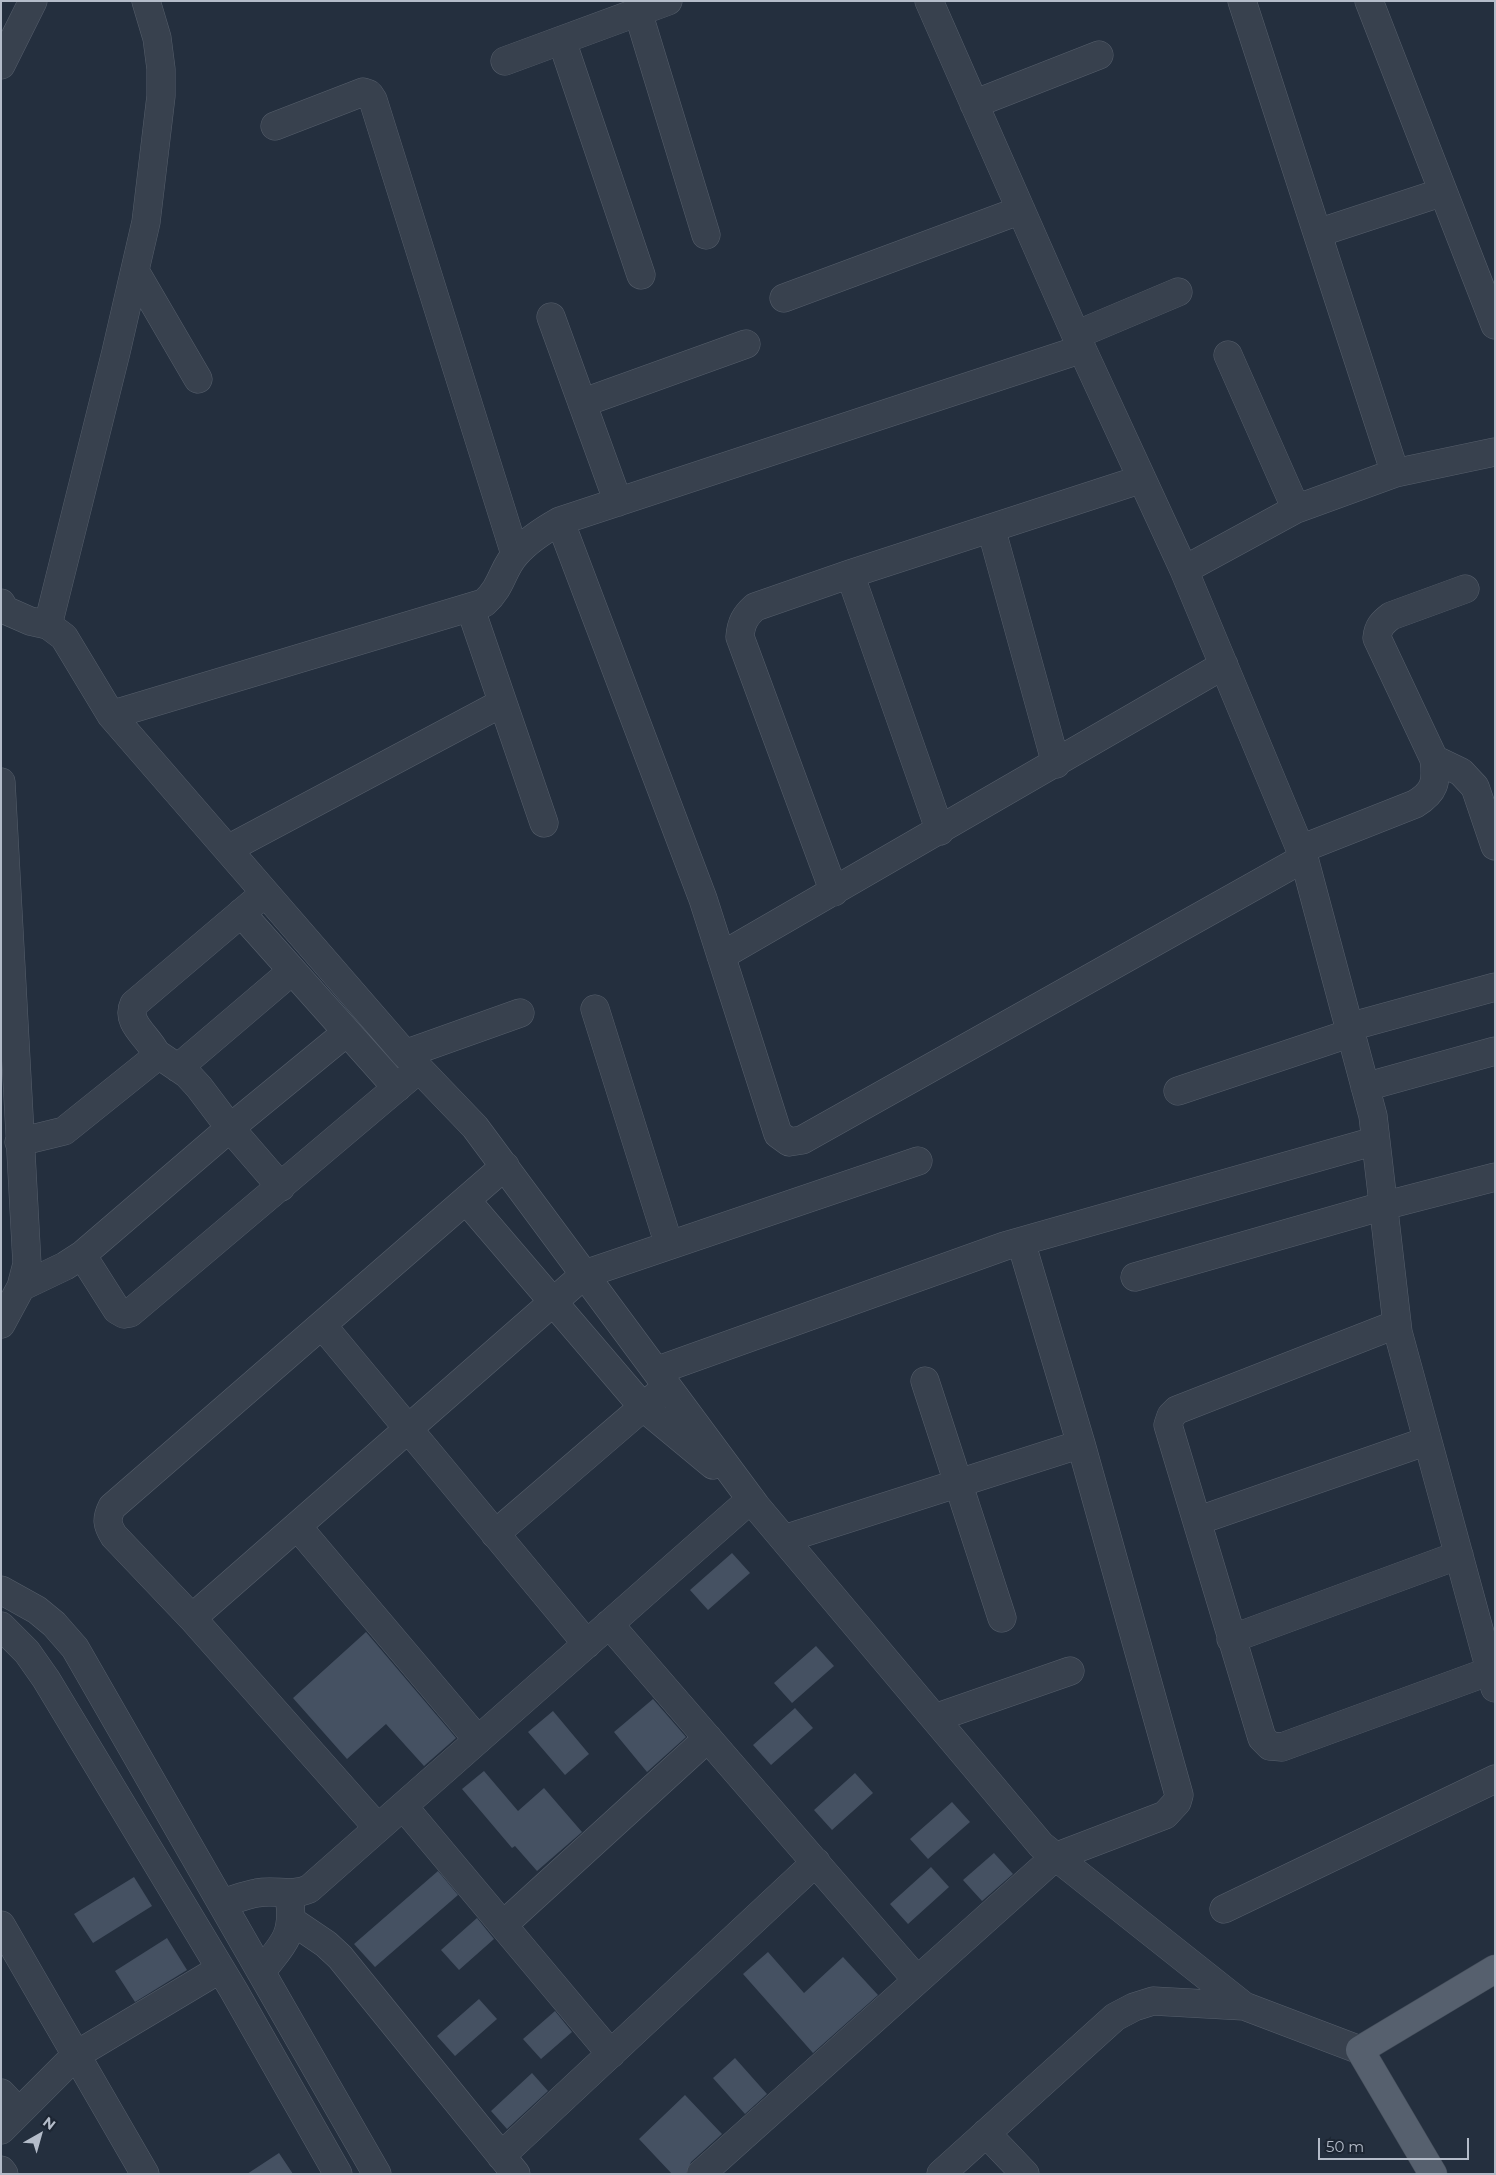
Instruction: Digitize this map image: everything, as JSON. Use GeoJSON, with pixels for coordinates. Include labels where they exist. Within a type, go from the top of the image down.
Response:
{"type":"FeatureCollection","features":[{"type":"Feature","properties":{"kind":"main road"},"geometry":{"type":"LineString","coordinates":[[1433,2174],[1360,2050],[1495,1969]]}},
{"type":"Feature","properties":{"kind":"street"},"geometry":{"type":"LineString","coordinates":[[1,65],[32,1]]}},
{"type":"Feature","properties":{"kind":"street"},"geometry":{"type":"LineString","coordinates":[[48,625],[146,222],[161,96],[161,69],[157,38],[146,1]]}},
{"type":"Feature","properties":{"kind":"street"},"geometry":{"type":"LineString","coordinates":[[505,62],[668,1]]}},
{"type":"Feature","properties":{"kind":"street"},"geometry":{"type":"LineString","coordinates":[[1242,1],[1395,473]]}},
{"type":"Feature","properties":{"kind":"street"},"geometry":{"type":"LineString","coordinates":[[1368,1],[1495,324]]}},
{"type":"Feature","properties":{"kind":"street"},"geometry":{"type":"LineString","coordinates":[[939,4],[974,104],[1079,342],[1184,570],[1303,853],[1373,1116],[1397,1324],[1427,1442],[1492,1679],[1282,1747],[1270,1746],[1262,1738],[1168,1425],[1171,1416],[1177,1410],[1397,1324]]}},
{"type":"Feature","properties":{"kind":"street"},"geometry":{"type":"LineString","coordinates":[[638,12],[706,235]]}},
{"type":"Feature","properties":{"kind":"street"},"geometry":{"type":"LineString","coordinates":[[562,40],[642,274]]}},
{"type":"Feature","properties":{"kind":"street"},"geometry":{"type":"LineString","coordinates":[[974,104],[1099,55]]}},
{"type":"Feature","properties":{"kind":"street"},"geometry":{"type":"LineString","coordinates":[[275,126],[363,92],[369,94],[373,100],[515,554]]}},
{"type":"Feature","properties":{"kind":"street"},"geometry":{"type":"LineString","coordinates":[[1318,233],[1443,192]]}},
{"type":"Feature","properties":{"kind":"street"},"geometry":{"type":"LineString","coordinates":[[784,298],[1020,210]]}},
{"type":"Feature","properties":{"kind":"street"},"geometry":{"type":"LineString","coordinates":[[135,271],[198,380]]}},
{"type":"Feature","properties":{"kind":"street"},"geometry":{"type":"LineString","coordinates":[[111,715],[484,602],[495,593],[515,554],[544,530],[560,522],[1079,342],[1178,292]]}},
{"type":"Feature","properties":{"kind":"street"},"geometry":{"type":"LineString","coordinates":[[550,317],[618,502]]}},
{"type":"Feature","properties":{"kind":"street"},"geometry":{"type":"LineString","coordinates":[[582,403],[746,344]]}},
{"type":"Feature","properties":{"kind":"street"},"geometry":{"type":"LineString","coordinates":[[1228,355],[1296,509]]}},
{"type":"Feature","properties":{"kind":"street"},"geometry":{"type":"LineString","coordinates":[[1184,570],[1296,509],[1395,473],[1495,452]]}},
{"type":"Feature","properties":{"kind":"street"},"geometry":{"type":"LineString","coordinates":[[834,892],[740,637],[741,626],[746,615],[756,607],[850,574],[1142,480]]}},
{"type":"Feature","properties":{"kind":"street"},"geometry":{"type":"LineString","coordinates":[[560,522],[703,899],[778,1134],[789,1142],[802,1140],[1303,853],[1416,804],[1428,796],[1434,785],[1436,773],[1434,759],[1377,638],[1378,630],[1382,623],[1391,616],[1465,589]]}},
{"type":"Feature","properties":{"kind":"street"},"geometry":{"type":"LineString","coordinates":[[991,528],[1056,764]]}},
{"type":"Feature","properties":{"kind":"street"},"geometry":{"type":"LineString","coordinates":[[850,574],[940,831]]}},
{"type":"Feature","properties":{"kind":"street"},"geometry":{"type":"LineString","coordinates":[[470,607],[544,823]]}},
{"type":"Feature","properties":{"kind":"street"},"geometry":{"type":"LineString","coordinates":[[2,611],[48,625],[64,637],[111,715],[412,1061],[475,1127],[748,1495],[1041,1845],[1244,2006],[1360,2050]]}},
{"type":"Feature","properties":{"kind":"street"},"geometry":{"type":"LineString","coordinates":[[721,956],[1056,764],[1224,665]]}},
{"type":"Feature","properties":{"kind":"street"},"geometry":{"type":"LineString","coordinates":[[228,849],[502,703]]}},
{"type":"Feature","properties":{"kind":"street"},"geometry":{"type":"LineString","coordinates":[[1434,759],[1461,772],[1476,787],[1495,846]]}},
{"type":"Feature","properties":{"kind":"street"},"geometry":{"type":"LineString","coordinates":[[1,782],[7,1000],[14,1156],[27,1264],[21,1287],[1,1324]]}},
{"type":"Feature","properties":{"kind":"street"},"geometry":{"type":"LineString","coordinates":[[265,893],[134,1004],[130,1012],[132,1020],[167,1060],[199,1087],[280,1188]]}},
{"type":"Feature","properties":{"kind":"street"},"geometry":{"type":"LineString","coordinates":[[241,913],[397,1088]]}},
{"type":"Feature","properties":{"kind":"street"},"geometry":{"type":"LineString","coordinates":[[14,1156],[64,1131],[155,1058],[167,1060],[292,971]]}},
{"type":"Feature","properties":{"kind":"street"},"geometry":{"type":"LineString","coordinates":[[1178,1091],[1350,1030],[1495,987]]}},
{"type":"Feature","properties":{"kind":"street"},"geometry":{"type":"LineString","coordinates":[[595,1009],[669,1245]]}},
{"type":"Feature","properties":{"kind":"street"},"geometry":{"type":"LineString","coordinates":[[82,1255],[117,1310],[124,1314],[130,1312],[397,1088],[412,1061],[520,1013]]}},
{"type":"Feature","properties":{"kind":"street"},"geometry":{"type":"LineString","coordinates":[[21,1287],[65,1266],[82,1255],[230,1128],[347,1032]]}},
{"type":"Feature","properties":{"kind":"street"},"geometry":{"type":"LineString","coordinates":[[1365,1087],[1495,1051]]}},
{"type":"Feature","properties":{"kind":"street"},"geometry":{"type":"LineString","coordinates":[[496,1534],[644,1407],[662,1378],[980,1254],[1375,1141]]}},
{"type":"Feature","properties":{"kind":"street"},"geometry":{"type":"LineString","coordinates":[[192,1618],[585,1274],[918,1161]]}},
{"type":"Feature","properties":{"kind":"street"},"geometry":{"type":"LineString","coordinates":[[378,1828],[192,1618],[114,1536],[108,1526],[107,1516],[112,1507],[505,1166]]}},
{"type":"Feature","properties":{"kind":"street"},"geometry":{"type":"LineString","coordinates":[[1135,1277],[1383,1206],[1495,1177]]}},
{"type":"Feature","properties":{"kind":"street"},"geometry":{"type":"LineString","coordinates":[[466,1200],[644,1407],[748,1495]]}},
{"type":"Feature","properties":{"kind":"street"},"geometry":{"type":"LineString","coordinates":[[701,2174],[1055,1857],[1165,1815],[1177,1802],[1179,1795],[1081,1444],[1021,1242]]}},
{"type":"Feature","properties":{"kind":"street"},"geometry":{"type":"LineString","coordinates":[[322,1325],[587,1644]]}},
{"type":"Feature","properties":{"kind":"street"},"geometry":{"type":"LineString","coordinates":[[925,1381],[1002,1618]]}},
{"type":"Feature","properties":{"kind":"street"},"geometry":{"type":"LineString","coordinates":[[1196,1521],[1427,1442]]}},
{"type":"Feature","properties":{"kind":"street"},"geometry":{"type":"LineString","coordinates":[[784,1538],[1081,1444]]}},
{"type":"Feature","properties":{"kind":"street"},"geometry":{"type":"LineString","coordinates":[[222,1904],[257,1893],[289,1894],[300,1893],[309,1889],[587,1644],[748,1495]]}},
{"type":"Feature","properties":{"kind":"street"},"geometry":{"type":"LineString","coordinates":[[297,1526],[478,1740]]}},
{"type":"Feature","properties":{"kind":"street"},"geometry":{"type":"LineString","coordinates":[[1231,1639],[1458,1555]]}},
{"type":"Feature","properties":{"kind":"street"},"geometry":{"type":"LineString","coordinates":[[1,1590],[36,1610],[54,1624],[75,1648],[377,2174]]}},
{"type":"Feature","properties":{"kind":"street"},"geometry":{"type":"LineString","coordinates":[[609,1624],[917,1980]]}},
{"type":"Feature","properties":{"kind":"street"},"geometry":{"type":"LineString","coordinates":[[1,1626],[28,1652],[46,1679],[220,1969],[338,2174]]}},
{"type":"Feature","properties":{"kind":"street"},"geometry":{"type":"LineString","coordinates":[[935,1718],[1070,1671]]}},
{"type":"Feature","properties":{"kind":"street"},"geometry":{"type":"LineString","coordinates":[[503,1925],[708,1738]]}},
{"type":"Feature","properties":{"kind":"street"},"geometry":{"type":"LineString","coordinates":[[1224,1909],[1495,1779]]}},
{"type":"Feature","properties":{"kind":"street"},"geometry":{"type":"LineString","coordinates":[[403,1806],[610,2054]]}},
{"type":"Feature","properties":{"kind":"street"},"geometry":{"type":"LineString","coordinates":[[292,1921],[326,1944],[340,1957],[508,2165],[610,2054],[816,1862]]}},
{"type":"Feature","properties":{"kind":"street"},"geometry":{"type":"LineString","coordinates":[[261,1972],[286,1938],[292,1921],[289,1894]]}},
{"type":"Feature","properties":{"kind":"street"},"geometry":{"type":"LineString","coordinates":[[1,1925],[145,2174]]}},
{"type":"Feature","properties":{"kind":"street"},"geometry":{"type":"LineString","coordinates":[[7,2112],[76,2055],[220,1969]]}},
{"type":"Feature","properties":{"kind":"street"},"geometry":{"type":"LineString","coordinates":[[941,2174],[1115,2017],[1134,2007],[1153,2001],[1244,2006]]}},
{"type":"Feature","properties":{"kind":"street"},"geometry":{"type":"LineString","coordinates":[[986,2133],[1026,2174]]}},
{"type":"Feature","properties":{"kind":"street"},"geometry":{"type":"LineString","coordinates":[[1,2170],[4,2174]]}},
{"type":"Feature","properties":{"kind":"building"},"geometry":{"type":"Polygon","coordinates":[[[732,1553],[750,1573],[708,1610],[690,1590],[732,1553]]]}},
{"type":"Feature","properties":{"kind":"building"},"geometry":{"type":"Polygon","coordinates":[[[366,1632],[456,1738],[424,1766],[386,1724],[347,1759],[293,1698],[366,1632]]]}},
{"type":"Feature","properties":{"kind":"building"},"geometry":{"type":"Polygon","coordinates":[[[816,1646],[834,1666],[792,1703],[774,1683],[816,1646]]]}},
{"type":"Feature","properties":{"kind":"building"},"geometry":{"type":"Polygon","coordinates":[[[653,1699],[686,1737],[647,1772],[614,1732],[653,1699]]]}},
{"type":"Feature","properties":{"kind":"building"},"geometry":{"type":"Polygon","coordinates":[[[795,1708],[813,1728],[771,1765],[753,1745],[795,1708]]]}},
{"type":"Feature","properties":{"kind":"building"},"geometry":{"type":"Polygon","coordinates":[[[553,1711],[589,1754],[565,1775],[528,1732],[553,1711]]]}},
{"type":"Feature","properties":{"kind":"building"},"geometry":{"type":"Polygon","coordinates":[[[484,1771],[518,1811],[544,1788],[582,1832],[537,1871],[515,1846],[512,1848],[462,1789],[484,1771]]]}},
{"type":"Feature","properties":{"kind":"building"},"geometry":{"type":"Polygon","coordinates":[[[855,1773],[873,1793],[832,1830],[814,1810],[855,1773]]]}},
{"type":"Feature","properties":{"kind":"building"},"geometry":{"type":"Polygon","coordinates":[[[952,1802],[970,1822],[928,1859],[910,1839],[952,1802]]]}},
{"type":"Feature","properties":{"kind":"building"},"geometry":{"type":"Polygon","coordinates":[[[994,1853],[1013,1874],[982,1901],[963,1880],[994,1853]]]}},
{"type":"Feature","properties":{"kind":"building"},"geometry":{"type":"Polygon","coordinates":[[[931,1867],[949,1887],[908,1924],[890,1904],[931,1867]]]}},
{"type":"Feature","properties":{"kind":"building"},"geometry":{"type":"Polygon","coordinates":[[[438,1871],[458,1895],[375,1967],[354,1944],[438,1871]]]}},
{"type":"Feature","properties":{"kind":"building"},"geometry":{"type":"Polygon","coordinates":[[[134,1877],[152,1906],[93,1943],[74,1914],[134,1877]]]}},
{"type":"Feature","properties":{"kind":"building"},"geometry":{"type":"Polygon","coordinates":[[[477,1918],[494,1939],[459,1970],[441,1950],[477,1918]]]}},
{"type":"Feature","properties":{"kind":"building"},"geometry":{"type":"Polygon","coordinates":[[[167,1938],[187,1970],[135,2002],[115,1971],[167,1938]]]}},
{"type":"Feature","properties":{"kind":"building"},"geometry":{"type":"Polygon","coordinates":[[[768,1952],[804,1993],[843,1957],[878,1995],[813,2053],[743,1974],[768,1952]]]}},
{"type":"Feature","properties":{"kind":"building"},"geometry":{"type":"Polygon","coordinates":[[[479,1999],[497,2019],[455,2056],[437,2036],[479,1999]]]}},
{"type":"Feature","properties":{"kind":"building"},"geometry":{"type":"Polygon","coordinates":[[[555,2011],[572,2032],[541,2059],[523,2039],[555,2011]]]}},
{"type":"Feature","properties":{"kind":"building"},"geometry":{"type":"Polygon","coordinates":[[[735,2058],[767,2094],[745,2114],[713,2078],[735,2058]]]}},
{"type":"Feature","properties":{"kind":"building"},"geometry":{"type":"Polygon","coordinates":[[[532,2073],[548,2091],[507,2129],[491,2111],[532,2073]]]}},
{"type":"Feature","properties":{"kind":"building"},"geometry":{"type":"Polygon","coordinates":[[[685,2095],[722,2134],[691,2162],[686,2174],[672,2174],[639,2139],[685,2095]]]}},
{"type":"Feature","properties":{"kind":"building"},"geometry":{"type":"Polygon","coordinates":[[[279,2153],[293,2174],[247,2174],[279,2153]]]}}]}
